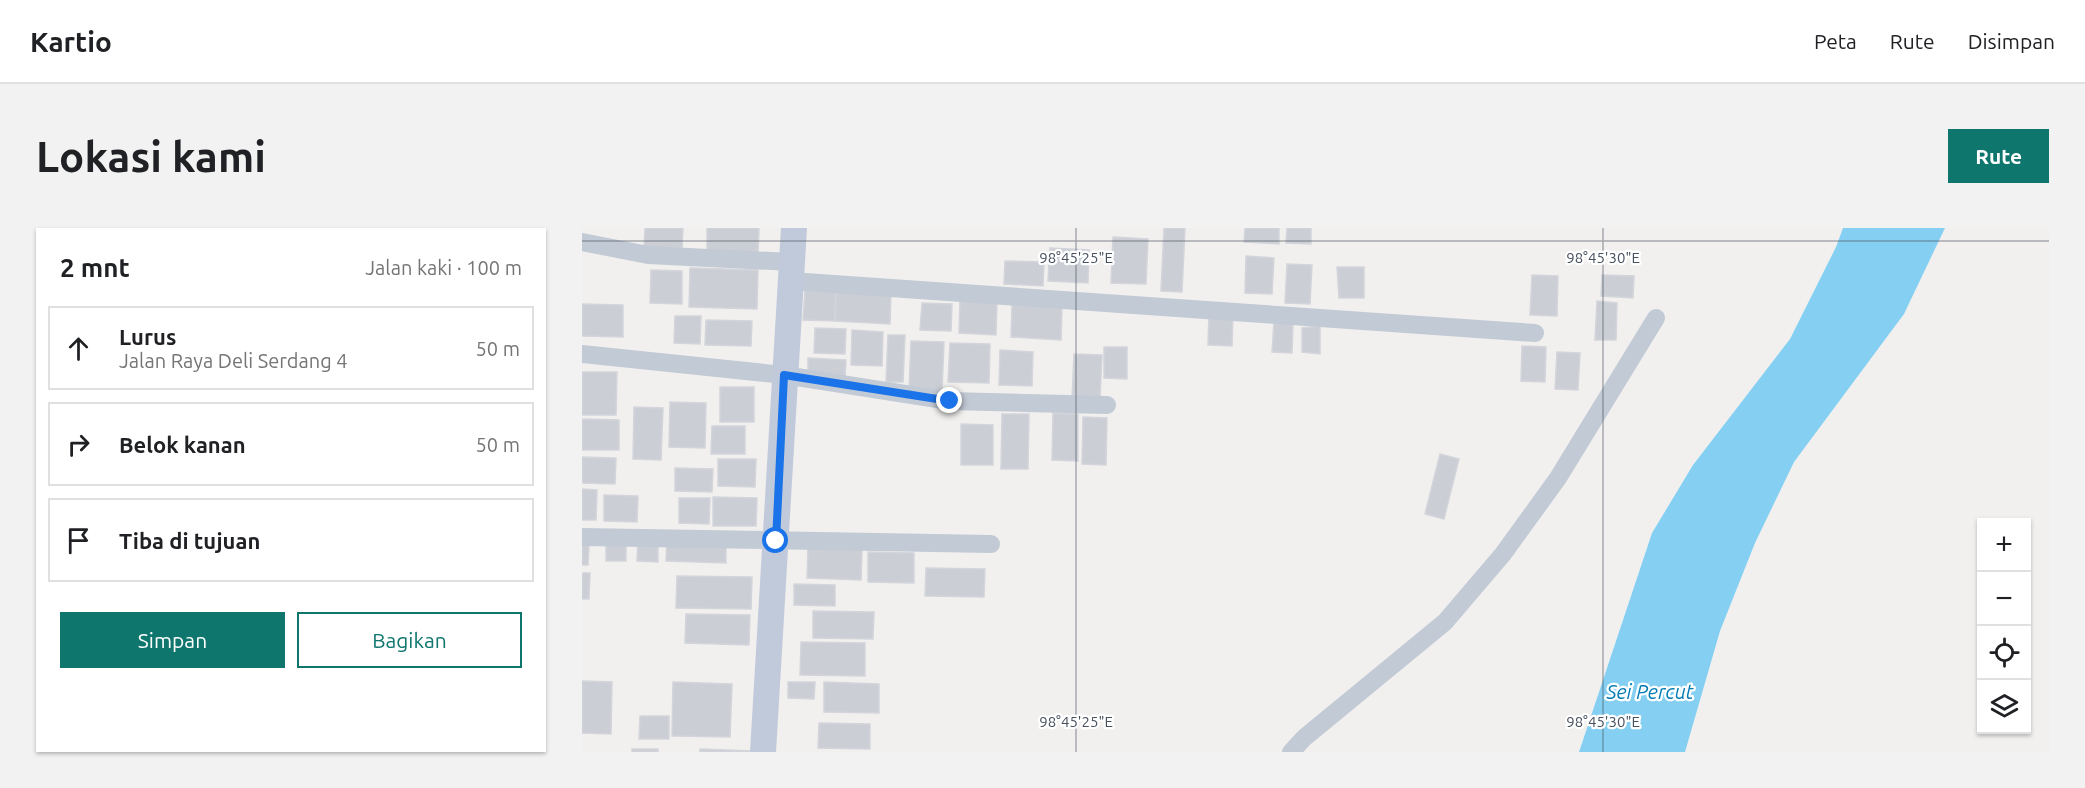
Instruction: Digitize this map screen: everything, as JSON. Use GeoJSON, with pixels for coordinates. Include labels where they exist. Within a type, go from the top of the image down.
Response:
{"type":"FeatureCollection","features":[{"type":"Feature","properties":{"kind":"street"},"geometry":{"type":"LineString","coordinates":[[763,752],[794,228]]}},
{"type":"Feature","properties":{"kind":"street"},"geometry":{"type":"LineString","coordinates":[[582,242],[648,255],[791,271],[1535,333]]}},
{"type":"Feature","properties":{"kind":"street"},"geometry":{"type":"LineString","coordinates":[[1291,752],[1445,622],[1503,554],[1558,478],[1656,318]]}},
{"type":"Feature","properties":{"kind":"street"},"geometry":{"type":"LineString","coordinates":[[582,354],[784,375],[950,401],[1107,405]]}},
{"type":"Feature","properties":{"kind":"street"},"geometry":{"type":"LineString","coordinates":[[582,537],[992,544]]}},
{"type":"Feature","properties":{"kind":"water","name":"Sei Percut"},"geometry":{"type":"Polygon","coordinates":[[[1843,228],[1945,228],[1904,314],[1794,462],[1755,543],[1720,631],[1685,752],[1579,752],[1652,533],[1693,465],[1790,339],[1836,247],[1843,228]]]}},
{"type":"Feature","properties":{"kind":"building"},"geometry":{"type":"Polygon","coordinates":[[[645,228],[683,228],[682,248],[644,248],[645,228]]]}},
{"type":"Feature","properties":{"kind":"building"},"geometry":{"type":"Polygon","coordinates":[[[707,228],[759,228],[758,253],[707,252],[707,228]]]}},
{"type":"Feature","properties":{"kind":"building"},"geometry":{"type":"Polygon","coordinates":[[[1164,228],[1185,228],[1182,292],[1161,291],[1164,228]]]}},
{"type":"Feature","properties":{"kind":"building"},"geometry":{"type":"Polygon","coordinates":[[[1245,228],[1279,228],[1279,244],[1244,242],[1245,228]]]}},
{"type":"Feature","properties":{"kind":"building"},"geometry":{"type":"Polygon","coordinates":[[[1287,228],[1311,228],[1311,244],[1286,243],[1287,228]]]}},
{"type":"Feature","properties":{"kind":"building"},"geometry":{"type":"Polygon","coordinates":[[[1113,237],[1148,239],[1146,284],[1111,283],[1113,237]]]}},
{"type":"Feature","properties":{"kind":"building"},"geometry":{"type":"Polygon","coordinates":[[[1050,248],[1089,250],[1088,283],[1048,281],[1050,248]]]}},
{"type":"Feature","properties":{"kind":"building"},"geometry":{"type":"Polygon","coordinates":[[[1246,256],[1274,258],[1272,294],[1245,293],[1246,256]]]}},
{"type":"Feature","properties":{"kind":"building"},"geometry":{"type":"Polygon","coordinates":[[[1005,261],[1044,262],[1043,286],[1004,284],[1005,261]]]}},
{"type":"Feature","properties":{"kind":"building"},"geometry":{"type":"Polygon","coordinates":[[[1287,264],[1312,265],[1310,304],[1285,303],[1287,264]]]}},
{"type":"Feature","properties":{"kind":"building"},"geometry":{"type":"Polygon","coordinates":[[[1337,267],[1364,267],[1364,298],[1339,298],[1337,267]]]}},
{"type":"Feature","properties":{"kind":"building"},"geometry":{"type":"Polygon","coordinates":[[[690,268],[758,270],[757,309],[689,307],[690,268]]]}},
{"type":"Feature","properties":{"kind":"building"},"geometry":{"type":"Polygon","coordinates":[[[651,270],[682,271],[682,304],[650,303],[651,270]]]}},
{"type":"Feature","properties":{"kind":"building"},"geometry":{"type":"Polygon","coordinates":[[[1532,275],[1558,276],[1557,316],[1530,315],[1532,275]]]}},
{"type":"Feature","properties":{"kind":"building"},"geometry":{"type":"Polygon","coordinates":[[[1602,275],[1634,276],[1633,298],[1601,296],[1602,275]]]}},
{"type":"Feature","properties":{"kind":"building"},"geometry":{"type":"Polygon","coordinates":[[[805,290],[836,292],[835,321],[803,320],[805,290]]]}},
{"type":"Feature","properties":{"kind":"building"},"geometry":{"type":"Polygon","coordinates":[[[836,292],[891,294],[890,324],[835,321],[836,292]]]}},
{"type":"Feature","properties":{"kind":"building"},"geometry":{"type":"Polygon","coordinates":[[[960,299],[997,301],[996,335],[959,333],[960,299]]]}},
{"type":"Feature","properties":{"kind":"building"},"geometry":{"type":"Polygon","coordinates":[[[1597,301],[1617,303],[1616,340],[1595,340],[1597,301]]]}},
{"type":"Feature","properties":{"kind":"building"},"geometry":{"type":"Polygon","coordinates":[[[922,303],[952,304],[951,331],[920,330],[922,303]]]}},
{"type":"Feature","properties":{"kind":"building"},"geometry":{"type":"Polygon","coordinates":[[[582,304],[623,305],[623,337],[582,336],[582,304]]]}},
{"type":"Feature","properties":{"kind":"building"},"geometry":{"type":"Polygon","coordinates":[[[1012,305],[1062,307],[1061,340],[1011,337],[1012,305]]]}},
{"type":"Feature","properties":{"kind":"building"},"geometry":{"type":"Polygon","coordinates":[[[1209,313],[1233,313],[1232,346],[1208,345],[1209,313]]]}},
{"type":"Feature","properties":{"kind":"building"},"geometry":{"type":"Polygon","coordinates":[[[675,316],[701,316],[700,344],[674,343],[675,316]]]}},
{"type":"Feature","properties":{"kind":"building"},"geometry":{"type":"Polygon","coordinates":[[[706,320],[752,321],[751,346],[705,345],[706,320]]]}},
{"type":"Feature","properties":{"kind":"building"},"geometry":{"type":"Polygon","coordinates":[[[1274,322],[1293,323],[1292,353],[1272,352],[1274,322]]]}},
{"type":"Feature","properties":{"kind":"building"},"geometry":{"type":"Polygon","coordinates":[[[1320,326],[1320,354],[1302,352],[1302,328],[1320,326]]]}},
{"type":"Feature","properties":{"kind":"building"},"geometry":{"type":"Polygon","coordinates":[[[815,328],[846,329],[845,354],[814,353],[815,328]]]}},
{"type":"Feature","properties":{"kind":"building"},"geometry":{"type":"Polygon","coordinates":[[[852,330],[883,332],[882,366],[851,365],[852,330]]]}},
{"type":"Feature","properties":{"kind":"building"},"geometry":{"type":"Polygon","coordinates":[[[888,335],[905,335],[903,382],[886,382],[888,335]]]}},
{"type":"Feature","properties":{"kind":"building"},"geometry":{"type":"Polygon","coordinates":[[[911,341],[944,342],[942,391],[909,389],[911,341]]]}},
{"type":"Feature","properties":{"kind":"building"},"geometry":{"type":"Polygon","coordinates":[[[950,343],[990,344],[989,383],[948,382],[950,343]]]}},
{"type":"Feature","properties":{"kind":"building"},"geometry":{"type":"Polygon","coordinates":[[[1522,346],[1546,347],[1545,382],[1521,381],[1522,346]]]}},
{"type":"Feature","properties":{"kind":"building"},"geometry":{"type":"Polygon","coordinates":[[[1104,347],[1127,347],[1127,379],[1104,378],[1104,347]]]}},
{"type":"Feature","properties":{"kind":"building"},"geometry":{"type":"Polygon","coordinates":[[[1000,350],[1033,352],[1032,386],[999,385],[1000,350]]]}},
{"type":"Feature","properties":{"kind":"building"},"geometry":{"type":"Polygon","coordinates":[[[1557,352],[1580,353],[1578,390],[1555,389],[1557,352]]]}},
{"type":"Feature","properties":{"kind":"building"},"geometry":{"type":"Polygon","coordinates":[[[1074,354],[1102,355],[1100,400],[1072,399],[1074,354]]]}},
{"type":"Feature","properties":{"kind":"building"},"geometry":{"type":"Polygon","coordinates":[[[808,358],[846,360],[845,377],[808,376],[808,358]]]}},
{"type":"Feature","properties":{"kind":"building"},"geometry":{"type":"Polygon","coordinates":[[[582,372],[617,372],[616,415],[582,415],[582,372]]]}},
{"type":"Feature","properties":{"kind":"building"},"geometry":{"type":"Polygon","coordinates":[[[720,387],[754,387],[754,422],[720,422],[720,387]]]}},
{"type":"Feature","properties":{"kind":"building"},"geometry":{"type":"Polygon","coordinates":[[[670,402],[706,403],[705,448],[669,447],[670,402]]]}},
{"type":"Feature","properties":{"kind":"building"},"geometry":{"type":"Polygon","coordinates":[[[634,407],[663,408],[661,460],[633,459],[634,407]]]}},
{"type":"Feature","properties":{"kind":"building"},"geometry":{"type":"Polygon","coordinates":[[[1053,413],[1078,414],[1078,461],[1052,460],[1053,413]]]}},
{"type":"Feature","properties":{"kind":"building"},"geometry":{"type":"Polygon","coordinates":[[[1002,414],[1029,414],[1028,469],[1001,469],[1002,414]]]}},
{"type":"Feature","properties":{"kind":"building"},"geometry":{"type":"Polygon","coordinates":[[[1083,417],[1107,418],[1106,465],[1082,464],[1083,417]]]}},
{"type":"Feature","properties":{"kind":"building"},"geometry":{"type":"Polygon","coordinates":[[[582,419],[619,420],[619,450],[582,450],[582,419]]]}},
{"type":"Feature","properties":{"kind":"building"},"geometry":{"type":"Polygon","coordinates":[[[961,424],[993,425],[993,465],[961,465],[961,424]]]}},
{"type":"Feature","properties":{"kind":"building"},"geometry":{"type":"Polygon","coordinates":[[[712,426],[745,426],[745,454],[711,454],[712,426]]]}},
{"type":"Feature","properties":{"kind":"building"},"geometry":{"type":"Polygon","coordinates":[[[1440,454],[1459,459],[1444,519],[1425,514],[1440,454]]]}},
{"type":"Feature","properties":{"kind":"building"},"geometry":{"type":"Polygon","coordinates":[[[582,457],[616,458],[615,484],[582,483],[582,457]]]}},
{"type":"Feature","properties":{"kind":"building"},"geometry":{"type":"Polygon","coordinates":[[[718,459],[756,459],[755,487],[718,486],[718,459]]]}},
{"type":"Feature","properties":{"kind":"building"},"geometry":{"type":"Polygon","coordinates":[[[675,468],[713,469],[712,492],[675,491],[675,468]]]}},
{"type":"Feature","properties":{"kind":"building"},"geometry":{"type":"Polygon","coordinates":[[[582,489],[597,490],[596,520],[582,520],[582,489]]]}},
{"type":"Feature","properties":{"kind":"building"},"geometry":{"type":"Polygon","coordinates":[[[604,495],[638,496],[637,522],[604,521],[604,495]]]}},
{"type":"Feature","properties":{"kind":"building"},"geometry":{"type":"Polygon","coordinates":[[[713,497],[757,498],[756,526],[713,526],[713,497]]]}},
{"type":"Feature","properties":{"kind":"building"},"geometry":{"type":"Polygon","coordinates":[[[679,498],[710,498],[709,524],[679,523],[679,498]]]}},
{"type":"Feature","properties":{"kind":"building"},"geometry":{"type":"Polygon","coordinates":[[[606,538],[626,539],[626,561],[606,561],[606,538]]]}},
{"type":"Feature","properties":{"kind":"building"},"geometry":{"type":"Polygon","coordinates":[[[638,539],[658,540],[658,562],[637,561],[638,539]]]}},
{"type":"Feature","properties":{"kind":"building"},"geometry":{"type":"Polygon","coordinates":[[[667,539],[726,540],[726,563],[666,561],[667,539]]]}},
{"type":"Feature","properties":{"kind":"building"},"geometry":{"type":"Polygon","coordinates":[[[582,545],[589,545],[588,565],[582,565],[582,545]]]}},
{"type":"Feature","properties":{"kind":"building"},"geometry":{"type":"Polygon","coordinates":[[[808,547],[862,548],[861,580],[807,578],[808,547]]]}},
{"type":"Feature","properties":{"kind":"building"},"geometry":{"type":"Polygon","coordinates":[[[868,552],[914,553],[914,583],[868,582],[868,552]]]}},
{"type":"Feature","properties":{"kind":"building"},"geometry":{"type":"Polygon","coordinates":[[[926,568],[985,569],[984,597],[925,596],[926,568]]]}},
{"type":"Feature","properties":{"kind":"building"},"geometry":{"type":"Polygon","coordinates":[[[582,573],[590,573],[589,599],[582,599],[582,573]]]}},
{"type":"Feature","properties":{"kind":"building"},"geometry":{"type":"Polygon","coordinates":[[[677,576],[752,577],[751,609],[676,608],[677,576]]]}},
{"type":"Feature","properties":{"kind":"building"},"geometry":{"type":"Polygon","coordinates":[[[794,584],[835,585],[835,606],[794,605],[794,584]]]}},
{"type":"Feature","properties":{"kind":"building"},"geometry":{"type":"Polygon","coordinates":[[[813,611],[874,612],[873,639],[813,638],[813,611]]]}},
{"type":"Feature","properties":{"kind":"building"},"geometry":{"type":"Polygon","coordinates":[[[686,614],[750,615],[749,645],[685,643],[686,614]]]}},
{"type":"Feature","properties":{"kind":"building"},"geometry":{"type":"Polygon","coordinates":[[[801,642],[865,643],[865,676],[800,675],[801,642]]]}},
{"type":"Feature","properties":{"kind":"building"},"geometry":{"type":"Polygon","coordinates":[[[582,681],[612,682],[611,734],[582,733],[582,681]]]}},
{"type":"Feature","properties":{"kind":"building"},"geometry":{"type":"Polygon","coordinates":[[[673,682],[732,684],[730,737],[672,736],[673,682]]]}},
{"type":"Feature","properties":{"kind":"building"},"geometry":{"type":"Polygon","coordinates":[[[788,682],[815,682],[814,699],[788,698],[788,682]]]}},
{"type":"Feature","properties":{"kind":"building"},"geometry":{"type":"Polygon","coordinates":[[[824,682],[879,684],[879,713],[824,712],[824,682]]]}},
{"type":"Feature","properties":{"kind":"building"},"geometry":{"type":"Polygon","coordinates":[[[640,716],[669,716],[669,739],[639,739],[640,716]]]}},
{"type":"Feature","properties":{"kind":"building"},"geometry":{"type":"Polygon","coordinates":[[[819,723],[870,724],[870,749],[818,748],[819,723]]]}},
{"type":"Feature","properties":{"kind":"building"},"geometry":{"type":"Polygon","coordinates":[[[632,749],[658,749],[658,752],[632,752],[632,749]]]}},
{"type":"Feature","properties":{"kind":"building"},"geometry":{"type":"Polygon","coordinates":[[[700,749],[751,751],[751,752],[700,752],[700,749]]]}},
{"type":"Feature","properties":{"kind":"route"},"geometry":{"type":"LineString","coordinates":[[776,541],[784,375],[950,401]]}}]}
